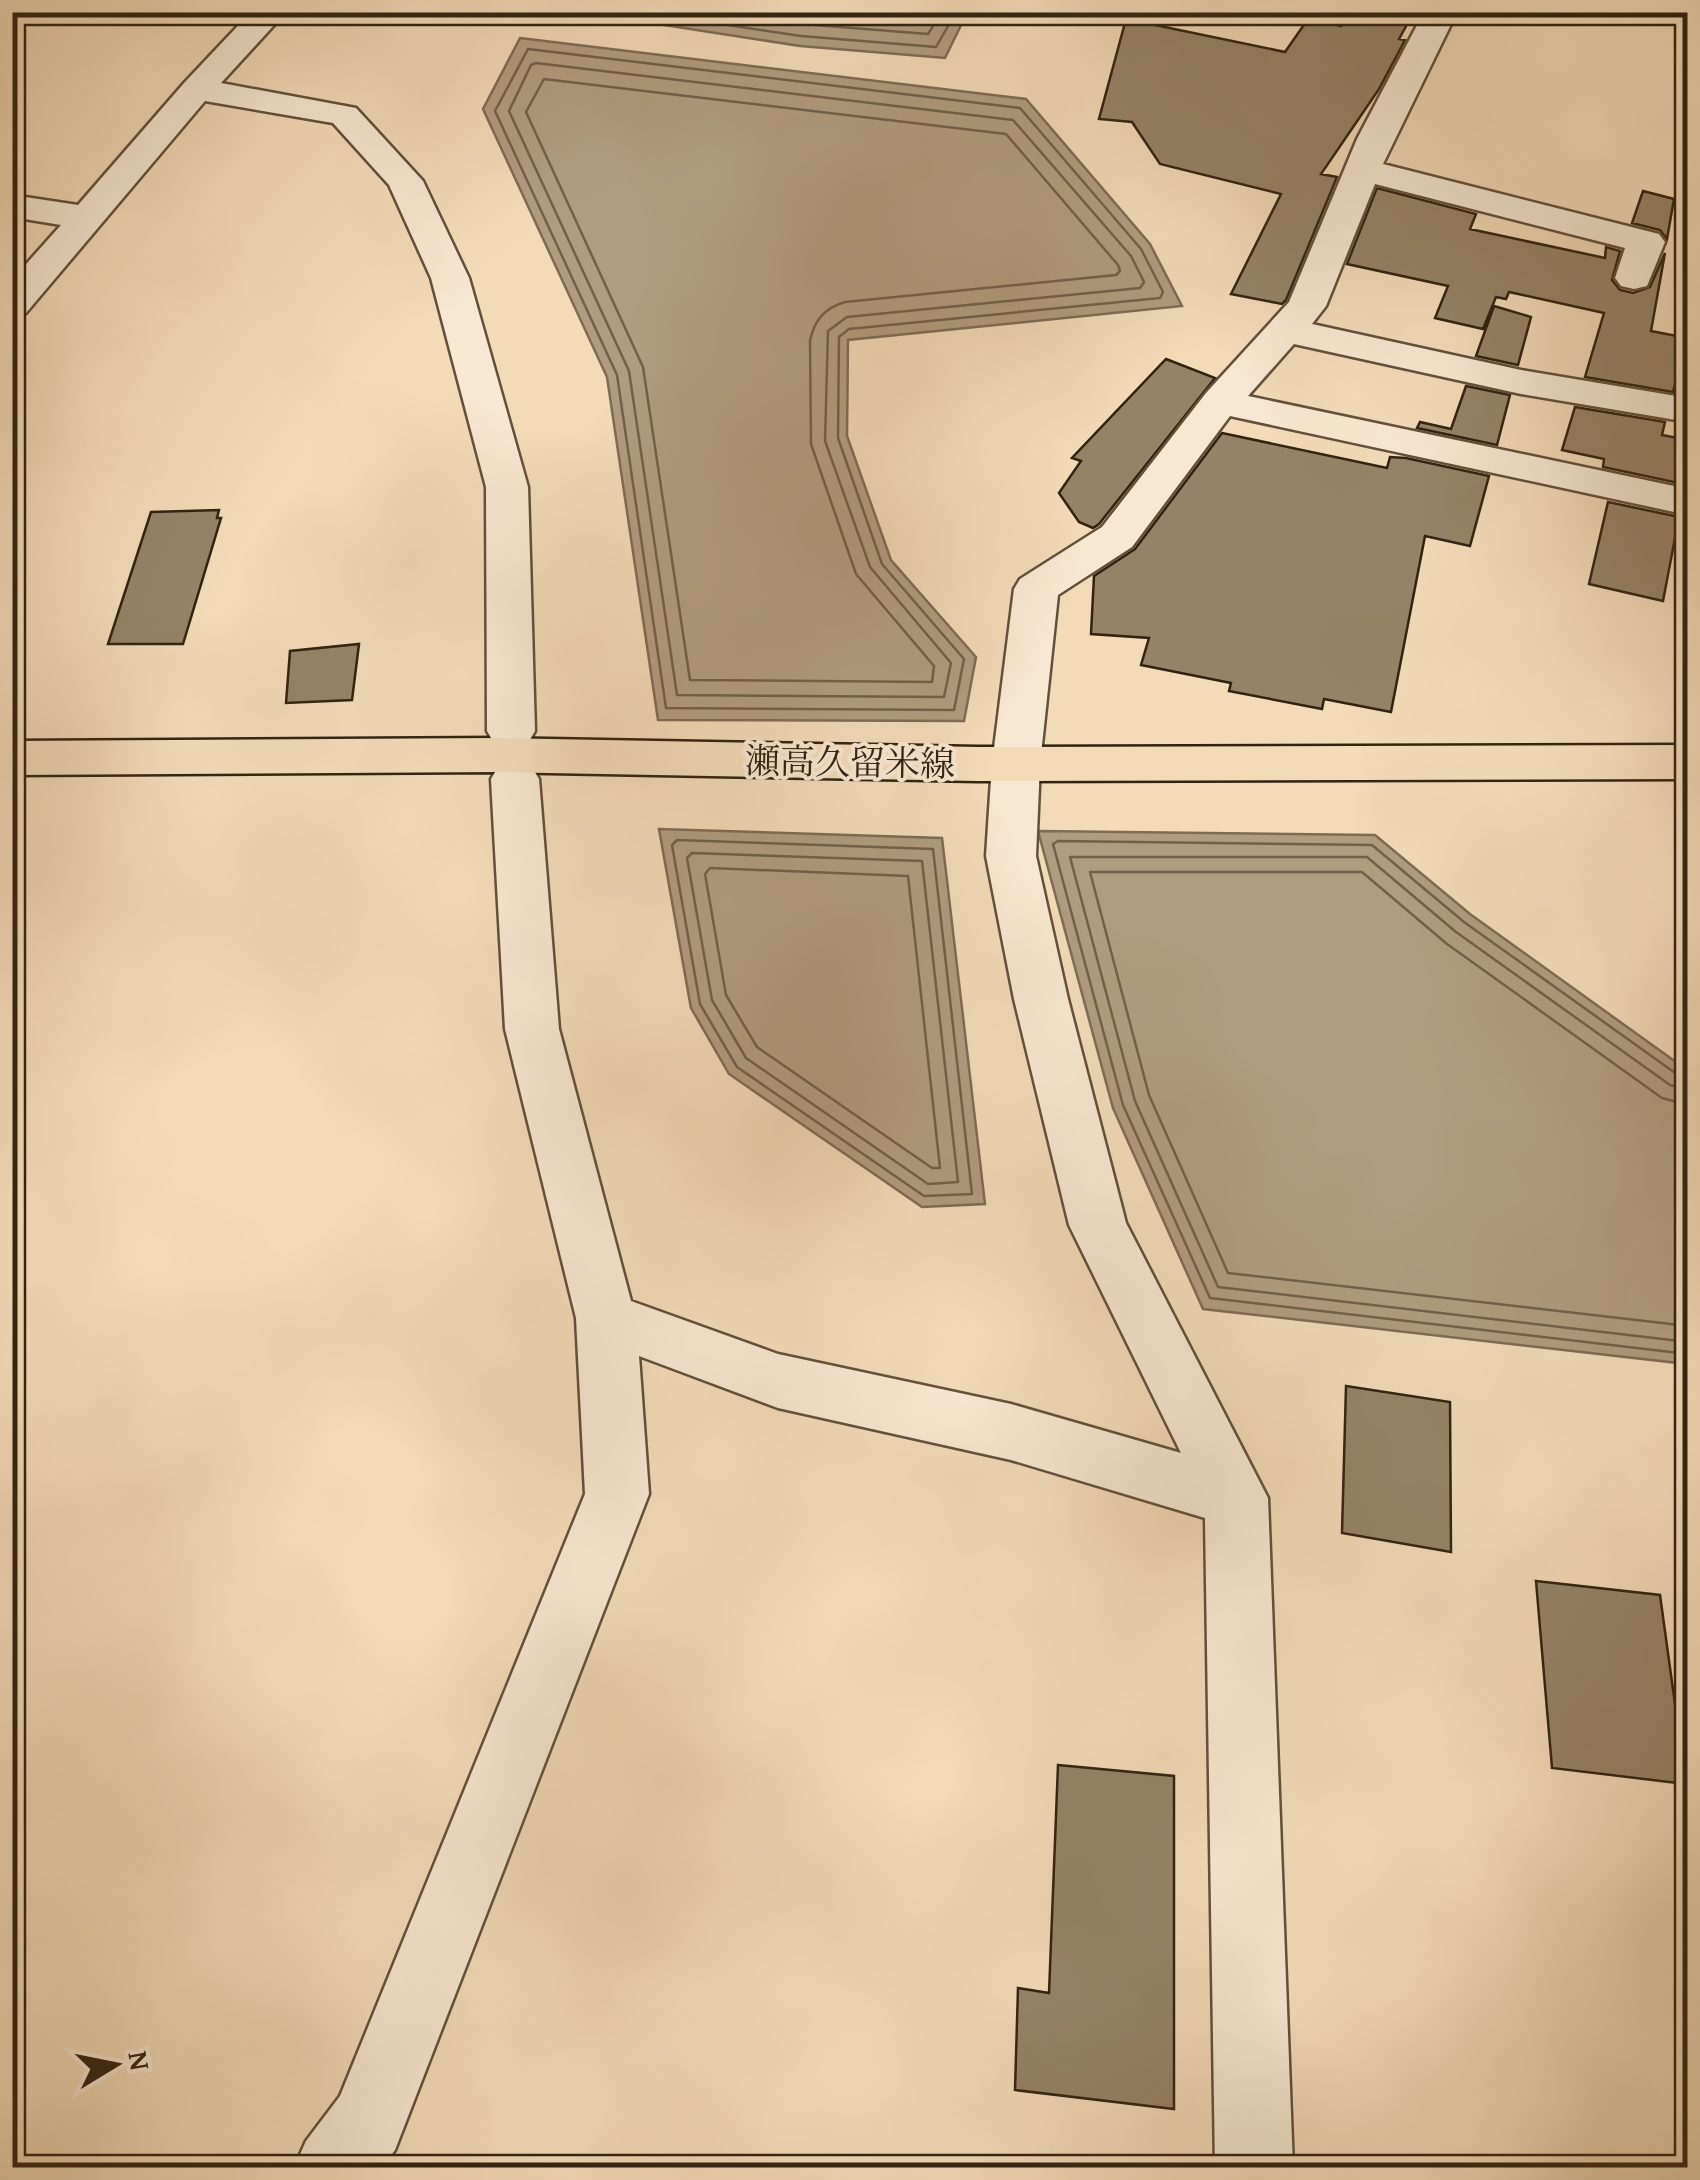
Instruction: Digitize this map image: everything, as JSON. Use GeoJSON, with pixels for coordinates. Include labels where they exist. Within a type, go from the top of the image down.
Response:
{"type":"FeatureCollection","features":[{"type":"Feature","properties":{"kind":"main road","name":"瀬高久留米線"},"geometry":{"type":"LineString","coordinates":[[12,758],[517,756],[997,764],[1688,762]]}},
{"type":"Feature","properties":{"kind":"street"},"geometry":{"type":"LineString","coordinates":[[12,306],[197,89],[270,12]]}},
{"type":"Feature","properties":{"kind":"street"},"geometry":{"type":"LineString","coordinates":[[1254,2168],[1236,1498],[1098,1224],[1010,856],[997,764],[1036,589],[1118,537],[1220,402],[1307,306],[1362,170],[1441,12]]}},
{"type":"Feature","properties":{"kind":"street"},"geometry":{"type":"LineString","coordinates":[[197,89],[344,115],[405,181],[450,278],[508,487],[532,1028],[606,1318],[618,1494],[368,2123],[333,2168]]}},
{"type":"Feature","properties":{"kind":"street"},"geometry":{"type":"LineString","coordinates":[[1362,170],[1646,242],[1634,278]]}},
{"type":"Feature","properties":{"kind":"street"},"geometry":{"type":"LineString","coordinates":[[12,206],[87,218]]}},
{"type":"Feature","properties":{"kind":"street"},"geometry":{"type":"LineString","coordinates":[[1285,330],[1521,382],[1688,410]]}},
{"type":"Feature","properties":{"kind":"street"},"geometry":{"type":"LineString","coordinates":[[1220,402],[1688,502]]}},
{"type":"Feature","properties":{"kind":"street"},"geometry":{"type":"LineString","coordinates":[[606,1318],[778,1381],[1011,1432],[1236,1498]]}},
{"type":"Feature","properties":{"kind":"water"},"geometry":{"type":"Polygon","coordinates":[[[967,12],[945,58],[800,46],[587,13],[967,12]]]}},
{"type":"Feature","properties":{"kind":"water"},"geometry":{"type":"Polygon","coordinates":[[[520,38],[1026,99],[1150,244],[1182,306],[848,340],[847,436],[891,560],[976,657],[964,721],[658,720],[607,377],[483,109],[520,38]]]}},
{"type":"Feature","properties":{"kind":"water"},"geometry":{"type":"Polygon","coordinates":[[[659,829],[942,838],[985,1204],[922,1207],[729,1074],[691,1008],[659,829]]]}},
{"type":"Feature","properties":{"kind":"water"},"geometry":{"type":"Polygon","coordinates":[[[1038,831],[1375,835],[1470,914],[1687,1070],[1687,1364],[1203,1309],[1113,1108],[1038,831]]]}},
{"type":"Feature","properties":{"kind":"building"},"geometry":{"type":"Polygon","coordinates":[[[1351,12],[1414,12],[1399,39],[1405,40],[1379,89],[1321,174],[1337,177],[1286,300],[1282,304],[1231,294],[1281,194],[1160,164],[1132,122],[1099,119],[1126,19],[1285,52],[1308,19],[1341,26],[1351,12]]]}},
{"type":"Feature","properties":{"kind":"building"},"geometry":{"type":"Polygon","coordinates":[[[1377,188],[1476,214],[1470,229],[1605,258],[1606,247],[1620,251],[1612,280],[1620,290],[1633,293],[1650,287],[1665,253],[1651,331],[1687,338],[1673,392],[1585,377],[1604,313],[1509,292],[1506,299],[1496,297],[1483,329],[1435,318],[1448,286],[1347,264],[1377,188]]]}},
{"type":"Feature","properties":{"kind":"building"},"geometry":{"type":"Polygon","coordinates":[[[1643,191],[1674,199],[1667,239],[1660,230],[1632,223],[1643,191]]]}},
{"type":"Feature","properties":{"kind":"building"},"geometry":{"type":"Polygon","coordinates":[[[1494,306],[1531,317],[1518,365],[1476,356],[1494,306]]]}},
{"type":"Feature","properties":{"kind":"building"},"geometry":{"type":"Polygon","coordinates":[[[1166,359],[1215,378],[1099,524],[1093,528],[1079,522],[1059,493],[1081,461],[1072,458],[1166,359]]]}},
{"type":"Feature","properties":{"kind":"building"},"geometry":{"type":"Polygon","coordinates":[[[1466,386],[1510,395],[1497,445],[1417,428],[1420,422],[1451,429],[1466,386]]]}},
{"type":"Feature","properties":{"kind":"building"},"geometry":{"type":"Polygon","coordinates":[[[1575,407],[1665,422],[1662,435],[1688,440],[1688,485],[1603,467],[1604,459],[1562,450],[1575,407]]]}},
{"type":"Feature","properties":{"kind":"building"},"geometry":{"type":"Polygon","coordinates":[[[1222,433],[1387,468],[1390,457],[1406,458],[1489,476],[1470,546],[1425,536],[1391,712],[1324,699],[1322,709],[1229,691],[1231,683],[1141,665],[1149,638],[1091,634],[1094,576],[1135,549],[1222,433]]]}},
{"type":"Feature","properties":{"kind":"building"},"geometry":{"type":"Polygon","coordinates":[[[1608,502],[1679,517],[1663,601],[1589,584],[1608,502]]]}},
{"type":"Feature","properties":{"kind":"building"},"geometry":{"type":"Polygon","coordinates":[[[219,510],[217,518],[221,518],[183,644],[108,644],[151,512],[219,510]]]}},
{"type":"Feature","properties":{"kind":"building"},"geometry":{"type":"Polygon","coordinates":[[[359,644],[352,700],[286,703],[290,651],[359,644]]]}},
{"type":"Feature","properties":{"kind":"building"},"geometry":{"type":"Polygon","coordinates":[[[1346,1386],[1450,1402],[1451,1552],[1342,1533],[1346,1386]]]}},
{"type":"Feature","properties":{"kind":"building"},"geometry":{"type":"Polygon","coordinates":[[[1536,1581],[1660,1595],[1686,1784],[1552,1768],[1536,1581]]]}},
{"type":"Feature","properties":{"kind":"building"},"geometry":{"type":"Polygon","coordinates":[[[1058,1765],[1174,1776],[1174,2109],[1015,2090],[1018,1988],[1049,1993],[1058,1765]]]}}]}
